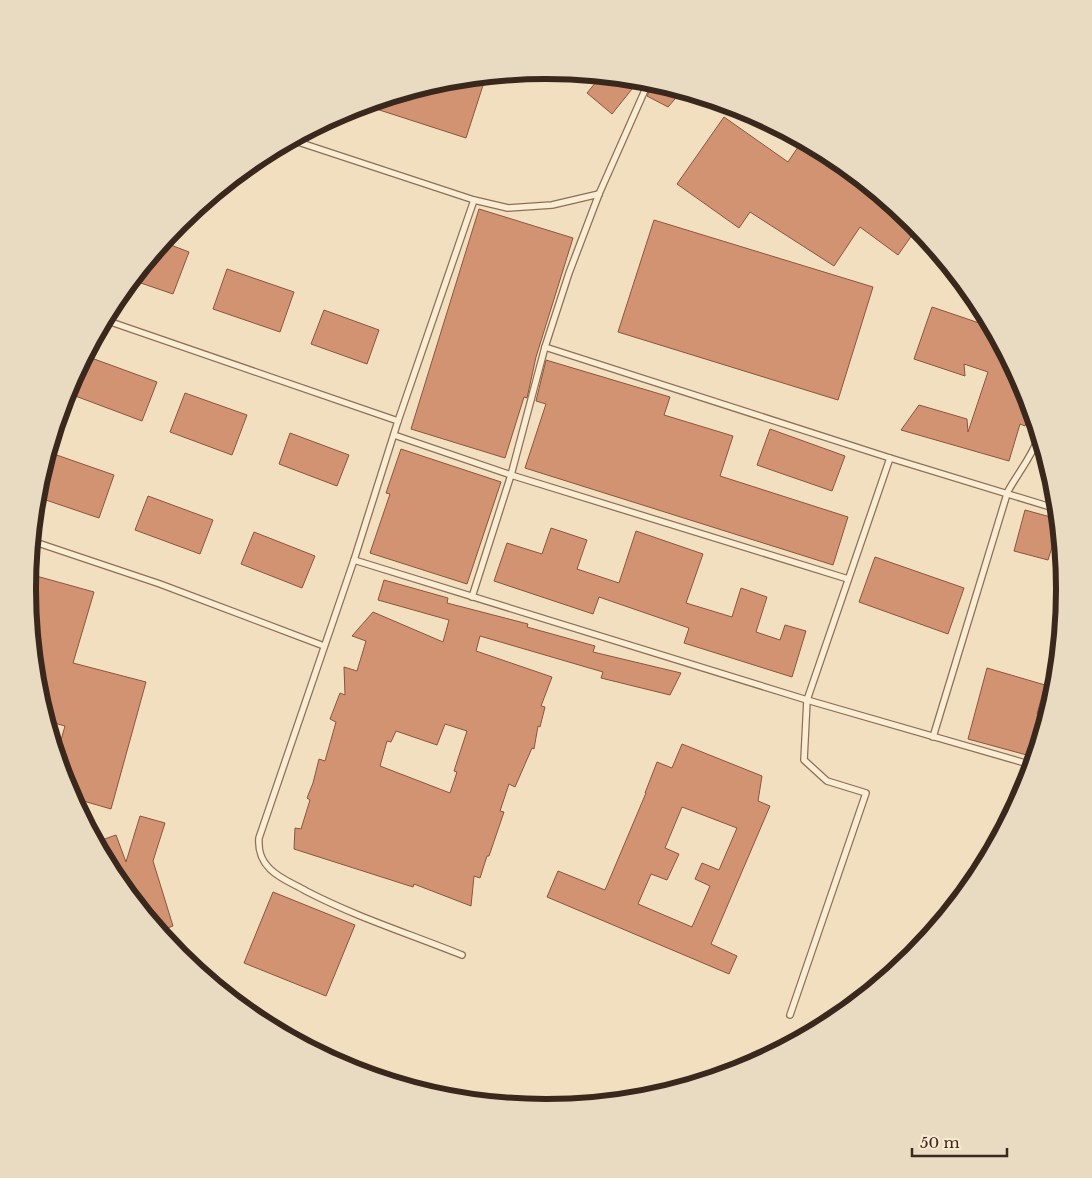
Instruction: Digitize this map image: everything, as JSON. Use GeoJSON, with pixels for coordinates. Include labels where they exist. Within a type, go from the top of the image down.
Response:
{"type":"FeatureCollection","features":[{"type":"Feature","properties":{"kind":"lane"},"geometry":{"type":"LineString","coordinates":[[472,597],[511,475],[545,348],[569,273],[599,194],[645,89]]}},
{"type":"Feature","properties":{"kind":"lane"},"geometry":{"type":"LineString","coordinates":[[301,143],[474,200],[508,208],[552,205],[599,194]]}},
{"type":"Feature","properties":{"kind":"lane"},"geometry":{"type":"LineString","coordinates":[[462,955],[330,903],[270,869],[258,850],[259,838],[474,200]]}},
{"type":"Feature","properties":{"kind":"lane"},"geometry":{"type":"LineString","coordinates":[[112,322],[398,421]]}},
{"type":"Feature","properties":{"kind":"lane"},"geometry":{"type":"LineString","coordinates":[[545,348],[1049,506]]}},
{"type":"Feature","properties":{"kind":"lane"},"geometry":{"type":"LineString","coordinates":[[394,435],[511,475],[848,579]]}},
{"type":"Feature","properties":{"kind":"lane"},"geometry":{"type":"LineString","coordinates":[[933,736],[1007,493],[1017,473],[1035,447]]}},
{"type":"Feature","properties":{"kind":"lane"},"geometry":{"type":"LineString","coordinates":[[790,1015],[866,793],[827,781],[804,760],[807,700],[890,458]]}},
{"type":"Feature","properties":{"kind":"lane"},"geometry":{"type":"LineString","coordinates":[[39,543],[160,584],[324,646]]}},
{"type":"Feature","properties":{"kind":"lane"},"geometry":{"type":"LineString","coordinates":[[354,560],[807,700],[1025,763]]}},
{"type":"Feature","properties":{"kind":"building"},"geometry":{"type":"Polygon","coordinates":[[[596,82],[633,87],[612,114],[587,93],[596,82]]]}},
{"type":"Feature","properties":{"kind":"building"},"geometry":{"type":"Polygon","coordinates":[[[484,83],[466,138],[375,109],[447,89],[484,83]]]}},
{"type":"Feature","properties":{"kind":"building"},"geometry":{"type":"Polygon","coordinates":[[[650,90],[677,97],[668,107],[647,96],[650,90]]]}},
{"type":"Feature","properties":{"kind":"building"},"geometry":{"type":"Polygon","coordinates":[[[724,117],[788,162],[798,147],[829,165],[882,206],[912,235],[898,255],[860,227],[834,266],[750,212],[739,228],[677,184],[724,117]]]}},
{"type":"Feature","properties":{"kind":"building"},"geometry":{"type":"Polygon","coordinates":[[[479,209],[573,238],[536,357],[527,398],[524,397],[505,458],[411,429],[479,209]]]}},
{"type":"Feature","properties":{"kind":"building"},"geometry":{"type":"Polygon","coordinates":[[[654,220],[873,287],[838,400],[618,332],[654,220]]]}},
{"type":"Feature","properties":{"kind":"building"},"geometry":{"type":"Polygon","coordinates":[[[171,245],[189,252],[173,294],[139,283],[171,245]]]}},
{"type":"Feature","properties":{"kind":"building"},"geometry":{"type":"Polygon","coordinates":[[[227,269],[294,292],[280,332],[213,309],[227,269]]]}},
{"type":"Feature","properties":{"kind":"building"},"geometry":{"type":"Polygon","coordinates":[[[932,307],[981,323],[1003,364],[1027,420],[1025,426],[1020,424],[1009,461],[901,430],[919,405],[967,419],[968,432],[988,372],[964,364],[965,376],[914,359],[932,307]]]}},
{"type":"Feature","properties":{"kind":"building"},"geometry":{"type":"Polygon","coordinates":[[[324,310],[379,330],[367,364],[311,344],[324,310]]]}},
{"type":"Feature","properties":{"kind":"building"},"geometry":{"type":"Polygon","coordinates":[[[92,358],[157,382],[142,421],[74,396],[92,358]]]}},
{"type":"Feature","properties":{"kind":"building"},"geometry":{"type":"Polygon","coordinates":[[[546,360],[670,397],[664,415],[733,436],[720,476],[848,517],[833,565],[525,468],[546,404],[536,401],[546,360]]]}},
{"type":"Feature","properties":{"kind":"building"},"geometry":{"type":"Polygon","coordinates":[[[185,393],[247,415],[232,455],[170,432],[185,393]]]}},
{"type":"Feature","properties":{"kind":"building"},"geometry":{"type":"Polygon","coordinates":[[[770,429],[845,456],[832,491],[757,465],[770,429]]]}},
{"type":"Feature","properties":{"kind":"building"},"geometry":{"type":"Polygon","coordinates":[[[290,433],[349,455],[337,486],[279,464],[290,433]]]}},
{"type":"Feature","properties":{"kind":"building"},"geometry":{"type":"Polygon","coordinates":[[[401,449],[501,482],[467,584],[370,553],[390,494],[386,493],[401,449]]]}},
{"type":"Feature","properties":{"kind":"building"},"geometry":{"type":"Polygon","coordinates":[[[55,454],[114,475],[99,518],[45,500],[55,454]]]}},
{"type":"Feature","properties":{"kind":"building"},"geometry":{"type":"Polygon","coordinates":[[[148,496],[213,520],[200,554],[135,530],[148,496]]]}},
{"type":"Feature","properties":{"kind":"building"},"geometry":{"type":"Polygon","coordinates":[[[1025,510],[1050,517],[1054,548],[1052,547],[1048,560],[1014,551],[1025,510]]]}},
{"type":"Feature","properties":{"kind":"building"},"geometry":{"type":"Polygon","coordinates":[[[551,528],[587,540],[577,569],[619,583],[636,531],[703,554],[686,603],[732,617],[741,588],[767,597],[756,632],[780,640],[785,625],[806,631],[792,677],[684,643],[689,628],[599,597],[593,614],[494,581],[507,543],[542,554],[551,528]]]}},
{"type":"Feature","properties":{"kind":"building"},"geometry":{"type":"Polygon","coordinates":[[[254,532],[315,556],[302,588],[241,564],[254,532]]]}},
{"type":"Feature","properties":{"kind":"building"},"geometry":{"type":"Polygon","coordinates":[[[875,557],[964,588],[948,634],[859,602],[875,557]]]}},
{"type":"Feature","properties":{"kind":"building"},"geometry":{"type":"Polygon","coordinates":[[[36,576],[94,592],[73,663],[146,682],[111,809],[83,801],[60,743],[65,726],[55,723],[46,688],[37,622],[36,576]]]}},
{"type":"Feature","properties":{"kind":"building"},"geometry":{"type":"Polygon","coordinates":[[[384,580],[448,598],[447,603],[528,624],[527,627],[595,646],[593,652],[681,673],[670,695],[601,678],[603,672],[480,636],[476,651],[552,677],[541,706],[545,707],[540,727],[538,726],[534,749],[532,748],[515,787],[509,784],[500,811],[504,812],[489,856],[487,856],[480,878],[474,876],[471,906],[414,884],[413,887],[294,849],[295,828],[301,829],[310,800],[307,798],[319,759],[325,761],[336,722],[330,719],[340,693],[345,695],[344,667],[357,671],[366,641],[352,636],[373,612],[443,642],[449,620],[378,600],[384,580]],[[445,724],[437,745],[396,731],[391,742],[387,741],[380,766],[450,793],[457,772],[454,771],[467,731],[445,724]]]}},
{"type":"Feature","properties":{"kind":"building"},"geometry":{"type":"Polygon","coordinates":[[[987,668],[1045,685],[1037,714],[1040,715],[1028,755],[968,739],[987,668]]]}},
{"type":"Feature","properties":{"kind":"building"},"geometry":{"type":"Polygon","coordinates":[[[682,744],[762,776],[758,801],[770,806],[711,944],[737,956],[729,974],[547,897],[558,871],[605,890],[657,762],[672,768],[682,744]],[[682,807],[665,848],[679,854],[667,880],[651,874],[638,904],[692,927],[710,886],[695,879],[702,863],[719,870],[737,828],[682,807]]]}},
{"type":"Feature","properties":{"kind":"building"},"geometry":{"type":"Polygon","coordinates":[[[140,816],[165,823],[153,861],[173,926],[166,928],[163,925],[122,872],[103,840],[116,835],[126,862],[140,816]]]}},
{"type":"Feature","properties":{"kind":"building"},"geometry":{"type":"Polygon","coordinates":[[[273,892],[355,925],[326,996],[244,963],[273,892]]]}}]}
